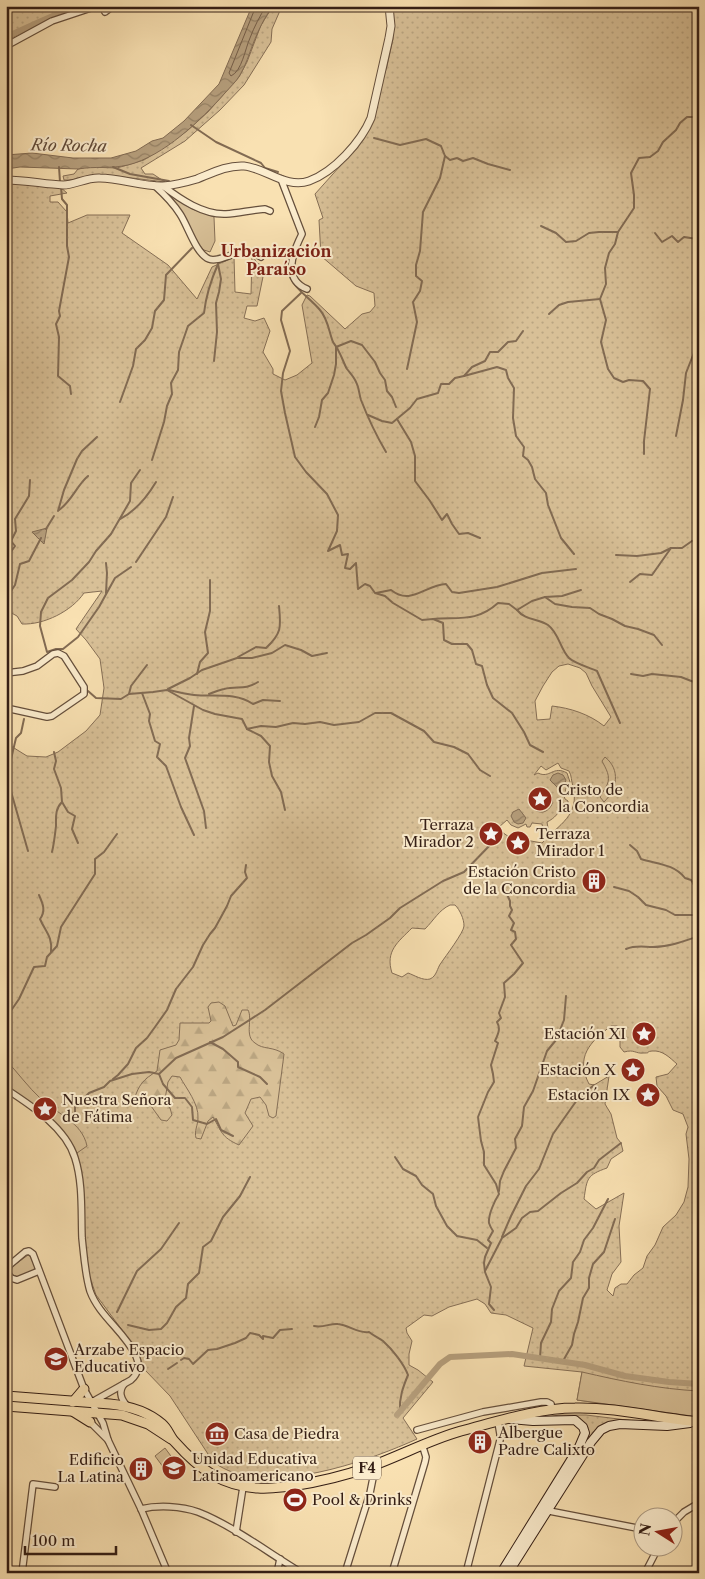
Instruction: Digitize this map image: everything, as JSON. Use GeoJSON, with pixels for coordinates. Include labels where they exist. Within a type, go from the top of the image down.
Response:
{"type":"FeatureCollection","features":[{"type":"Feature","properties":{"kind":"highway"},"geometry":{"type":"LineString","coordinates":[[84,1389],[72,1406],[90,1422]]}},
{"type":"Feature","properties":{"kind":"highway"},"geometry":{"type":"LineString","coordinates":[[9,1396],[9,1406]]}},
{"type":"Feature","properties":{"kind":"highway","name":"F4"},"geometry":{"type":"LineString","coordinates":[[9,1396],[25,1397],[134,1418],[174,1441]]}},
{"type":"Feature","properties":{"kind":"highway"},"geometry":{"type":"LineString","coordinates":[[24,1407],[25,1397]]}},
{"type":"Feature","properties":{"kind":"highway","name":"F4"},"geometry":{"type":"LineString","coordinates":[[9,1406],[72,1406]]}},
{"type":"Feature","properties":{"kind":"highway","name":"F4"},"geometry":{"type":"LineString","coordinates":[[92,1410],[127,1406],[139,1410],[156,1420],[189,1456],[212,1475],[243,1487],[269,1488],[314,1483],[370,1467],[422,1444],[459,1432],[552,1410],[594,1408],[697,1422]]}},
{"type":"Feature","properties":{"kind":"main road"},"geometry":{"type":"LineString","coordinates":[[508,1573],[585,1437],[585,1430],[575,1420],[533,1421],[510,1419]]}},
{"type":"Feature","properties":{"kind":"main road"},"geometry":{"type":"LineString","coordinates":[[501,1573],[591,1442],[602,1430],[609,1426],[620,1424],[667,1426],[697,1422]]}},
{"type":"Feature","properties":{"kind":"street"},"geometry":{"type":"LineString","coordinates":[[6,10],[11,6]]}},
{"type":"Feature","properties":{"kind":"street"},"geometry":{"type":"LineString","coordinates":[[6,46],[52,21],[97,6]]}},
{"type":"Feature","properties":{"kind":"street"},"geometry":{"type":"LineString","coordinates":[[102,6],[106,12],[113,6]]}},
{"type":"Feature","properties":{"kind":"street"},"geometry":{"type":"LineString","coordinates":[[6,180],[65,185],[88,178],[99,177],[163,186],[196,179],[235,166],[254,168],[290,182],[306,182],[320,176],[358,142],[371,118],[391,26],[389,6]]}},
{"type":"Feature","properties":{"kind":"street"},"geometry":{"type":"LineString","coordinates":[[281,179],[302,234],[292,257],[291,274],[295,281],[307,289]]}},
{"type":"Feature","properties":{"kind":"street"},"geometry":{"type":"LineString","coordinates":[[154,185],[172,202],[202,254],[214,260],[234,253],[244,252],[254,252],[260,257]]}},
{"type":"Feature","properties":{"kind":"street"},"geometry":{"type":"LineString","coordinates":[[163,186],[192,205],[213,212],[225,214],[265,209],[270,211]]}},
{"type":"Feature","properties":{"kind":"street"},"geometry":{"type":"LineString","coordinates":[[6,673],[37,666],[53,654],[58,653],[64,656],[84,687],[84,694],[52,716],[47,717],[6,708]]}},
{"type":"Feature","properties":{"kind":"street"},"geometry":{"type":"LineString","coordinates":[[6,1089],[43,1116],[65,1138],[72,1150],[76,1160],[79,1182],[84,1262],[91,1293],[136,1356],[138,1363],[136,1376],[92,1410],[90,1422],[108,1440]]}},
{"type":"Feature","properties":{"kind":"street"},"geometry":{"type":"LineString","coordinates":[[8,1268],[25,1252],[29,1251],[33,1254],[92,1410],[106,1432],[168,1573]]}},
{"type":"Feature","properties":{"kind":"street"},"geometry":{"type":"LineString","coordinates":[[6,1257],[11,1278],[17,1280],[39,1271]]}},
{"type":"Feature","properties":{"kind":"street"},"geometry":{"type":"LineString","coordinates":[[124,1384],[120,1390],[120,1395],[127,1406]]}},
{"type":"Feature","properties":{"kind":"street"},"geometry":{"type":"LineString","coordinates":[[417,1430],[483,1412],[541,1402],[551,1404],[552,1410]]}},
{"type":"Feature","properties":{"kind":"street"},"geometry":{"type":"LineString","coordinates":[[452,1420],[459,1432]]}},
{"type":"Feature","properties":{"kind":"street"},"geometry":{"type":"LineString","coordinates":[[466,1573],[500,1440],[498,1422]]}},
{"type":"Feature","properties":{"kind":"street"},"geometry":{"type":"LineString","coordinates":[[392,1573],[425,1462],[426,1457],[422,1444]]}},
{"type":"Feature","properties":{"kind":"street"},"geometry":{"type":"LineString","coordinates":[[345,1573],[370,1493],[373,1478],[370,1467]]}},
{"type":"Feature","properties":{"kind":"street"},"geometry":{"type":"LineString","coordinates":[[22,1573],[33,1484],[55,1487]]}},
{"type":"Feature","properties":{"kind":"street"},"geometry":{"type":"LineString","coordinates":[[236,1532],[243,1487]]}},
{"type":"Feature","properties":{"kind":"street"},"geometry":{"type":"LineString","coordinates":[[682,1514],[699,1503]]}},
{"type":"Feature","properties":{"kind":"street"},"geometry":{"type":"LineString","coordinates":[[141,1510],[171,1507],[196,1512],[236,1532],[302,1573]]}},
{"type":"Feature","properties":{"kind":"street"},"geometry":{"type":"LineString","coordinates":[[543,1510],[632,1527]]}},
{"type":"Feature","properties":{"kind":"street"},"geometry":{"type":"LineString","coordinates":[[645,1573],[654,1556]]}},
{"type":"Feature","properties":{"kind":"street"},"geometry":{"type":"LineString","coordinates":[[277,1573],[280,1560]]}},
{"type":"Feature","properties":{"kind":"green space"},"geometry":{"type":"Polygon","coordinates":[[[20,6],[59,6],[57,16],[33,26],[6,41],[6,15],[20,6]]]}},
{"type":"Feature","properties":{"kind":"green space"},"geometry":{"type":"Polygon","coordinates":[[[273,6],[282,6],[272,29],[271,42],[244,85],[220,110],[185,141],[141,168],[145,174],[153,174],[165,182],[102,175],[64,180],[63,176],[74,174],[78,169],[88,167],[117,168],[144,160],[187,131],[208,112],[239,77],[247,62],[261,25],[273,6]]]}},
{"type":"Feature","properties":{"kind":"green space"},"geometry":{"type":"Polygon","coordinates":[[[393,6],[699,6],[699,1417],[577,1400],[582,1372],[524,1366],[533,1328],[506,1315],[491,1313],[485,1304],[477,1299],[449,1307],[432,1316],[424,1315],[406,1328],[412,1341],[409,1365],[433,1382],[403,1418],[417,1439],[355,1463],[307,1474],[262,1478],[233,1472],[207,1458],[208,1454],[170,1396],[145,1370],[128,1338],[96,1295],[89,1275],[85,1243],[84,1205],[77,1153],[59,1126],[29,1101],[6,1086],[6,743],[27,756],[46,757],[58,752],[86,731],[100,715],[104,688],[100,659],[76,629],[102,591],[84,593],[72,606],[57,616],[30,624],[22,624],[17,616],[6,610],[6,601],[11,591],[6,589],[6,183],[60,187],[67,193],[50,196],[50,202],[58,202],[67,212],[68,223],[87,215],[130,215],[122,233],[168,265],[197,299],[212,267],[234,257],[235,292],[251,294],[252,255],[257,263],[265,267],[257,306],[247,306],[244,318],[255,321],[264,318],[270,331],[263,352],[273,369],[273,374],[285,380],[297,375],[312,363],[302,305],[307,295],[345,329],[362,314],[370,312],[375,306],[374,293],[356,286],[321,256],[319,220],[323,218],[315,194],[358,146],[368,131],[374,118],[393,39],[393,6]],[[568,664],[559,666],[552,672],[535,701],[537,720],[550,719],[552,706],[579,712],[604,726],[611,717],[586,673],[580,668],[568,664]],[[558,763],[546,770],[541,766],[534,775],[558,770],[567,773],[570,782],[565,790],[568,794],[564,796],[568,804],[562,805],[556,815],[547,822],[548,828],[545,830],[542,824],[532,823],[530,827],[527,827],[526,824],[518,828],[511,825],[507,820],[499,827],[509,837],[542,843],[561,825],[571,812],[574,805],[574,796],[569,771],[561,768],[558,763]],[[455,905],[446,907],[425,929],[412,928],[398,943],[390,959],[392,973],[402,977],[408,973],[422,979],[430,979],[434,976],[464,926],[459,909],[455,905]],[[611,1026],[591,1044],[584,1058],[585,1074],[589,1084],[594,1085],[609,1076],[605,1104],[611,1114],[617,1138],[621,1143],[623,1151],[611,1159],[607,1168],[589,1178],[584,1199],[596,1209],[624,1193],[619,1226],[621,1262],[612,1274],[607,1290],[613,1296],[615,1288],[621,1284],[627,1284],[643,1268],[647,1256],[655,1245],[663,1227],[676,1215],[684,1202],[688,1187],[689,1159],[686,1134],[688,1127],[683,1114],[673,1110],[666,1096],[657,1086],[656,1077],[668,1074],[677,1064],[660,1052],[624,1052],[620,1047],[620,1028],[617,1026],[611,1026]]]}},
{"type":"Feature","properties":{"kind":"green space"},"geometry":{"type":"Polygon","coordinates":[[[167,193],[192,209],[214,217],[215,241],[210,252],[204,250],[199,245],[182,213],[167,193]]]}},
{"type":"Feature","properties":{"kind":"green space"},"geometry":{"type":"Polygon","coordinates":[[[605,757],[613,768],[615,780],[612,791],[604,802],[600,797],[608,782],[608,773],[602,761],[605,757]]]}},
{"type":"Feature","properties":{"kind":"green space"},"geometry":{"type":"Polygon","coordinates":[[[539,787],[544,788],[543,790],[536,791],[531,797],[531,804],[536,808],[546,808],[549,804],[551,799],[547,792],[549,791],[552,797],[551,806],[546,811],[541,812],[535,810],[531,806],[529,801],[532,791],[539,787]]]}},
{"type":"Feature","properties":{"kind":"green space"},"geometry":{"type":"Polygon","coordinates":[[[219,1002],[225,1006],[233,1026],[236,1025],[242,1010],[248,1010],[250,1018],[249,1032],[252,1040],[261,1047],[284,1054],[276,1116],[273,1118],[269,1116],[266,1105],[260,1097],[251,1099],[245,1113],[253,1126],[239,1145],[225,1137],[213,1117],[208,1121],[201,1139],[196,1138],[198,1113],[192,1096],[180,1077],[172,1076],[168,1082],[165,1099],[172,1115],[167,1121],[161,1120],[151,1106],[139,1104],[134,1100],[142,1083],[157,1071],[160,1050],[176,1045],[179,1040],[180,1023],[209,1023],[211,1021],[208,1007],[211,1003],[219,1002]]]}},
{"type":"Feature","properties":{"kind":"green space"},"geometry":{"type":"Polygon","coordinates":[[[6,1060],[41,1099],[68,1119],[80,1131],[87,1146],[77,1153],[63,1133],[46,1115],[6,1086],[6,1060]]]}},
{"type":"Feature","properties":{"kind":"green space"},"geometry":{"type":"Polygon","coordinates":[[[28,1255],[35,1266],[34,1270],[19,1277],[13,1275],[11,1271],[13,1266],[28,1255]]]}},
{"type":"Feature","properties":{"kind":"green space"},"geometry":{"type":"Polygon","coordinates":[[[582,1372],[640,1384],[699,1391],[699,1417],[577,1400],[582,1372]]]}},
{"type":"Feature","properties":{"kind":"green space"},"geometry":{"type":"Polygon","coordinates":[[[559,1415],[586,1415],[659,1424],[608,1423],[548,1503],[588,1435],[585,1425],[536,1419],[559,1415]]]}},
{"type":"Feature","properties":{"kind":"green space"},"geometry":{"type":"Polygon","coordinates":[[[165,1448],[179,1467],[169,1475],[155,1456],[165,1448]]]}},
{"type":"Feature","properties":{"kind":"water","name":"Río Rocha"},"geometry":{"type":"Polygon","coordinates":[[[252,6],[273,6],[259,29],[240,75],[205,114],[181,136],[155,154],[122,166],[78,169],[20,167],[6,169],[6,155],[32,153],[73,158],[111,158],[136,151],[152,141],[163,138],[184,121],[219,84],[252,6]]]}},
{"type":"Feature","properties":{"kind":"water"},"geometry":{"type":"Polygon","coordinates":[[[47,528],[44,544],[32,532],[47,528]]]}},
{"type":"Feature","properties":{"kind":"water"},"geometry":{"type":"Polygon","coordinates":[[[558,773],[563,775],[566,780],[559,789],[550,780],[553,775],[558,773]]]}},
{"type":"Feature","properties":{"kind":"water"},"geometry":{"type":"Polygon","coordinates":[[[519,809],[526,818],[523,823],[518,824],[514,822],[511,816],[513,812],[519,809]]]}},
{"type":"Feature","properties":{"kind":"waterway"},"geometry":{"type":"LineString","coordinates":[[6,37],[76,6]]}},
{"type":"Feature","properties":{"kind":"waterway"},"geometry":{"type":"LineString","coordinates":[[644,454],[650,389],[643,381],[629,380],[623,382],[614,378],[608,369],[601,342],[606,320],[600,299],[606,284],[605,268],[618,232],[634,208],[631,173],[639,158],[650,157],[658,151],[663,142],[687,117],[699,117]]}},
{"type":"Feature","properties":{"kind":"waterway"},"geometry":{"type":"LineString","coordinates":[[191,125],[216,142],[261,163],[265,168],[278,172]]}},
{"type":"Feature","properties":{"kind":"waterway"},"geometry":{"type":"LineString","coordinates":[[374,138],[400,145],[426,139],[441,146],[445,156],[450,160],[457,158],[463,161],[473,158],[510,170]]}},
{"type":"Feature","properties":{"kind":"waterway"},"geometry":{"type":"LineString","coordinates":[[407,369],[417,322],[413,302],[420,291],[422,281],[416,276],[416,265],[420,251],[423,212],[440,178],[445,156]]}},
{"type":"Feature","properties":{"kind":"waterway"},"geometry":{"type":"LineString","coordinates":[[59,167],[60,182]]}},
{"type":"Feature","properties":{"kind":"waterway"},"geometry":{"type":"LineString","coordinates":[[113,167],[130,174],[169,181]]}},
{"type":"Feature","properties":{"kind":"waterway"},"geometry":{"type":"LineString","coordinates":[[280,184],[284,194]]}},
{"type":"Feature","properties":{"kind":"waterway"},"geometry":{"type":"LineString","coordinates":[[61,187],[62,199],[67,205],[67,246],[69,257],[59,311],[60,316],[56,324],[59,337],[58,376],[70,386],[71,394]]}},
{"type":"Feature","properties":{"kind":"waterway"},"geometry":{"type":"LineString","coordinates":[[541,226],[556,233],[566,242],[576,241],[589,233],[618,232]]}},
{"type":"Feature","properties":{"kind":"waterway"},"geometry":{"type":"LineString","coordinates":[[655,233],[662,242],[672,236],[678,242],[684,237],[697,239],[699,235]]}},
{"type":"Feature","properties":{"kind":"waterway"},"geometry":{"type":"LineString","coordinates":[[120,402],[133,366],[136,349],[145,340],[152,328],[155,311],[164,300],[166,275],[192,248]]}},
{"type":"Feature","properties":{"kind":"waterway"},"geometry":{"type":"LineString","coordinates":[[292,250],[288,270],[291,278],[300,291],[325,317],[333,342],[357,384],[366,413],[386,452]]}},
{"type":"Feature","properties":{"kind":"waterway"},"geometry":{"type":"LineString","coordinates":[[214,361],[217,332],[216,303],[221,279],[218,264]]}},
{"type":"Feature","properties":{"kind":"waterway"},"geometry":{"type":"LineString","coordinates":[[152,460],[172,394],[171,383],[178,370],[179,352],[188,326],[204,313],[209,288],[218,264]]}},
{"type":"Feature","properties":{"kind":"waterway"},"geometry":{"type":"LineString","coordinates":[[301,293],[282,311],[281,320],[290,351],[283,373],[281,391],[295,457],[327,494],[338,515],[337,531],[328,551],[340,545],[342,555],[348,554],[345,568],[350,569],[356,563],[358,589],[365,584],[370,586],[375,593],[385,596],[393,603],[422,620],[433,619],[443,623],[444,640],[452,644],[467,644],[472,650],[476,664],[482,666],[493,698],[512,713],[530,745],[543,752]]}},
{"type":"Feature","properties":{"kind":"waterway"},"geometry":{"type":"LineString","coordinates":[[549,314],[559,305],[568,302],[600,299]]}},
{"type":"Feature","properties":{"kind":"waterway"},"geometry":{"type":"LineString","coordinates":[[368,415],[392,423],[410,408],[417,399],[438,393],[441,384],[449,384],[455,378],[464,376],[472,367],[485,361],[490,352],[498,352],[508,342],[516,341],[523,331]]}},
{"type":"Feature","properties":{"kind":"waterway"},"geometry":{"type":"LineString","coordinates":[[676,436],[686,373],[699,340]]}},
{"type":"Feature","properties":{"kind":"waterway"},"geometry":{"type":"LineString","coordinates":[[315,427],[322,400],[328,393],[334,375],[336,347],[351,341],[362,345],[375,362],[396,407]]}},
{"type":"Feature","properties":{"kind":"waterway"},"geometry":{"type":"LineString","coordinates":[[464,376],[497,367],[506,370],[514,388],[513,418],[516,436],[524,447],[523,456],[528,460],[535,479],[546,493],[548,505],[561,538],[574,554]]}},
{"type":"Feature","properties":{"kind":"waterway"},"geometry":{"type":"LineString","coordinates":[[397,419],[411,442],[415,456],[415,481],[442,520],[447,514],[459,534],[468,533],[480,538]]}},
{"type":"Feature","properties":{"kind":"waterway"},"geometry":{"type":"LineString","coordinates":[[58,511],[64,490],[77,459],[82,451],[97,437]]}},
{"type":"Feature","properties":{"kind":"waterway"},"geometry":{"type":"LineString","coordinates":[[131,567],[115,578],[99,607],[78,637],[63,649],[47,652],[40,626],[41,612],[48,598],[72,580],[111,534],[130,501],[131,483],[140,470]]}},
{"type":"Feature","properties":{"kind":"waterway"},"geometry":{"type":"LineString","coordinates":[[59,510],[88,476]]}},
{"type":"Feature","properties":{"kind":"waterway"},"geometry":{"type":"LineString","coordinates":[[6,559],[15,546],[11,541],[16,531],[15,519],[29,496],[30,480]]}},
{"type":"Feature","properties":{"kind":"waterway"},"geometry":{"type":"LineString","coordinates":[[120,519],[141,503],[156,482]]}},
{"type":"Feature","properties":{"kind":"waterway"},"geometry":{"type":"LineString","coordinates":[[136,562],[166,517],[173,497]]}},
{"type":"Feature","properties":{"kind":"waterway"},"geometry":{"type":"LineString","coordinates":[[46,529],[54,516]]}},
{"type":"Feature","properties":{"kind":"waterway"},"geometry":{"type":"LineString","coordinates":[[6,528],[10,540]]}},
{"type":"Feature","properties":{"kind":"waterway"},"geometry":{"type":"LineString","coordinates":[[7,597],[15,585],[20,564],[29,561],[41,538]]}},
{"type":"Feature","properties":{"kind":"waterway"},"geometry":{"type":"LineString","coordinates":[[616,555],[637,556],[661,553],[671,548],[682,548],[692,541],[699,540]]}},
{"type":"Feature","properties":{"kind":"waterway"},"geometry":{"type":"LineString","coordinates":[[630,582],[640,574],[652,575],[671,548]]}},
{"type":"Feature","properties":{"kind":"waterway"},"geometry":{"type":"LineString","coordinates":[[106,563],[106,593]]}},
{"type":"Feature","properties":{"kind":"waterway"},"geometry":{"type":"LineString","coordinates":[[376,593],[391,590],[405,596],[446,584],[452,592],[459,593],[497,587],[542,573],[576,569]]}},
{"type":"Feature","properties":{"kind":"waterway"},"geometry":{"type":"LineString","coordinates":[[197,674],[200,662],[208,653],[205,632],[210,611],[210,580]]}},
{"type":"Feature","properties":{"kind":"waterway"},"geometry":{"type":"LineString","coordinates":[[433,619],[475,616],[498,603],[509,604],[517,610],[532,601],[545,597],[562,596],[581,590]]}},
{"type":"Feature","properties":{"kind":"waterway"},"geometry":{"type":"LineString","coordinates":[[545,597],[555,604],[590,608],[625,626],[654,635],[662,645]]}},
{"type":"Feature","properties":{"kind":"waterway"},"geometry":{"type":"LineString","coordinates":[[238,657],[256,647],[266,648],[275,638],[280,625],[279,606]]}},
{"type":"Feature","properties":{"kind":"waterway"},"geometry":{"type":"LineString","coordinates":[[517,610],[520,614],[540,621],[552,628],[563,650],[571,660],[597,671],[620,723]]}},
{"type":"Feature","properties":{"kind":"waterway"},"geometry":{"type":"LineString","coordinates":[[168,689],[202,670],[237,658],[252,658],[272,653],[285,645],[312,656],[327,653]]}},
{"type":"Feature","properties":{"kind":"waterway"},"geometry":{"type":"LineString","coordinates":[[129,694],[131,686],[147,665]]}},
{"type":"Feature","properties":{"kind":"waterway"},"geometry":{"type":"LineString","coordinates":[[631,674],[681,677],[699,684]]}},
{"type":"Feature","properties":{"kind":"waterway"},"geometry":{"type":"LineString","coordinates":[[209,694],[218,690],[245,687],[258,682]]}},
{"type":"Feature","properties":{"kind":"waterway"},"geometry":{"type":"LineString","coordinates":[[88,691],[96,698],[121,699],[129,694],[167,690],[203,710],[242,719],[247,729],[261,736],[270,746],[269,762],[272,776],[281,792],[285,810]]}},
{"type":"Feature","properties":{"kind":"waterway"},"geometry":{"type":"LineString","coordinates":[[169,690],[194,695],[232,696],[253,704],[263,700],[280,701]]}},
{"type":"Feature","properties":{"kind":"waterway"},"geometry":{"type":"LineString","coordinates":[[142,693],[150,714],[149,721],[155,741],[160,744],[157,757],[166,766],[181,807],[194,835]]}},
{"type":"Feature","properties":{"kind":"waterway"},"geometry":{"type":"LineString","coordinates":[[194,706],[189,738],[190,746],[185,758],[204,811],[206,828]]}},
{"type":"Feature","properties":{"kind":"waterway"},"geometry":{"type":"LineString","coordinates":[[247,729],[261,726],[276,727],[293,723],[320,722],[334,725],[359,722],[375,713],[391,713],[424,731],[434,742],[454,747],[468,754],[480,770],[490,776]]}},
{"type":"Feature","properties":{"kind":"waterway"},"geometry":{"type":"LineString","coordinates":[[24,719],[21,733],[16,738],[8,772],[10,788],[28,851]]}},
{"type":"Feature","properties":{"kind":"waterway"},"geometry":{"type":"LineString","coordinates":[[52,852],[56,813],[62,802],[61,788],[54,769],[56,761],[54,752]]}},
{"type":"Feature","properties":{"kind":"waterway"},"geometry":{"type":"LineString","coordinates":[[62,802],[68,812],[75,816],[72,829],[78,843]]}},
{"type":"Feature","properties":{"kind":"waterway"},"geometry":{"type":"LineString","coordinates":[[6,1028],[8,1015],[19,999],[34,967],[45,966],[47,957],[57,946],[61,927],[95,874],[95,859],[104,852],[117,834]]}},
{"type":"Feature","properties":{"kind":"waterway"},"geometry":{"type":"LineString","coordinates":[[6,838],[10,854],[6,874]]}},
{"type":"Feature","properties":{"kind":"waterway"},"geometry":{"type":"LineString","coordinates":[[75,1120],[75,1107],[89,1093],[104,1087],[110,1081],[132,1074],[149,1072],[159,1074],[176,1058],[223,1037],[265,1010],[352,943],[390,918],[400,908],[443,881],[464,872],[492,843]]}},
{"type":"Feature","properties":{"kind":"waterway"},"geometry":{"type":"LineString","coordinates":[[630,845],[637,851],[641,859],[665,865],[681,873],[685,878],[691,880],[699,893]]}},
{"type":"Feature","properties":{"kind":"waterway"},"geometry":{"type":"LineString","coordinates":[[113,1079],[128,1064],[136,1048],[147,1038],[167,1010],[176,989],[193,967],[203,945],[215,928],[231,896],[247,878],[245,872],[246,865]]}},
{"type":"Feature","properties":{"kind":"waterway"},"geometry":{"type":"LineString","coordinates":[[494,1310],[489,1304],[491,1287],[485,1272],[484,1263],[491,1243],[488,1240],[493,1231],[489,1223],[490,1216],[499,1194],[496,1184],[484,1165],[484,1152],[478,1117],[494,1082],[491,1065],[498,1043],[495,1041],[499,1029],[497,1022],[501,1018],[499,1013],[505,997],[504,983],[523,963],[511,945],[516,939],[515,932],[511,930],[514,923],[509,916],[512,910],[503,885]]}},
{"type":"Feature","properties":{"kind":"waterway"},"geometry":{"type":"LineString","coordinates":[[614,887],[629,891],[646,905],[666,910],[675,915],[699,915]]}},
{"type":"Feature","properties":{"kind":"waterway"},"geometry":{"type":"LineString","coordinates":[[39,895],[43,904],[40,919],[50,938],[51,952]]}},
{"type":"Feature","properties":{"kind":"waterway"},"geometry":{"type":"LineString","coordinates":[[626,949],[665,946],[699,936]]}},
{"type":"Feature","properties":{"kind":"waterway"},"geometry":{"type":"LineString","coordinates":[[499,1191],[500,1181],[516,1148],[515,1139],[522,1126],[524,1107],[533,1091],[547,1051],[556,1040],[564,1020],[566,996]]}},
{"type":"Feature","properties":{"kind":"waterway"},"geometry":{"type":"LineString","coordinates":[[210,1042],[223,1049],[238,1062],[238,1067],[260,1077],[267,1084]]}},
{"type":"Feature","properties":{"kind":"waterway"},"geometry":{"type":"LineString","coordinates":[[159,1074],[163,1084],[175,1098],[185,1098],[192,1107],[193,1120],[207,1124],[216,1119],[221,1130],[233,1136]]}},
{"type":"Feature","properties":{"kind":"waterway"},"geometry":{"type":"LineString","coordinates":[[502,1237],[526,1186],[539,1169],[553,1134],[577,1100],[594,1085]]}},
{"type":"Feature","properties":{"kind":"waterway"},"geometry":{"type":"LineString","coordinates":[[485,1271],[502,1238],[516,1228],[522,1218],[530,1212],[538,1211],[577,1183],[587,1172],[594,1168],[599,1160],[621,1143]]}},
{"type":"Feature","properties":{"kind":"waterway"},"geometry":{"type":"LineString","coordinates":[[395,1157],[403,1169],[416,1176],[422,1185],[433,1194],[436,1206],[447,1226],[457,1236],[477,1240],[487,1248]]}},
{"type":"Feature","properties":{"kind":"waterway"},"geometry":{"type":"LineString","coordinates":[[128,1325],[149,1330],[161,1329],[167,1323],[176,1307],[186,1298],[188,1284],[199,1273],[203,1247],[211,1241],[223,1217],[240,1196],[250,1177]]}},
{"type":"Feature","properties":{"kind":"waterway"},"geometry":{"type":"LineString","coordinates":[[540,1358],[541,1343],[551,1322],[552,1309],[559,1291],[571,1278],[573,1262],[608,1199]]}},
{"type":"Feature","properties":{"kind":"waterway"},"geometry":{"type":"LineString","coordinates":[[563,1361],[572,1345],[583,1298],[589,1288],[589,1278],[593,1264],[604,1252],[615,1219]]}},
{"type":"Feature","properties":{"kind":"waterway"},"geometry":{"type":"LineString","coordinates":[[117,1312],[137,1271],[161,1249],[179,1223]]}},
{"type":"Feature","properties":{"kind":"waterway"},"geometry":{"type":"LineString","coordinates":[[314,1326],[342,1325],[361,1332],[369,1332],[383,1341],[394,1352],[408,1375],[402,1393],[400,1411]]}},
{"type":"Feature","properties":{"kind":"waterway"},"geometry":{"type":"LineString","coordinates":[[181,1360],[184,1358],[189,1359],[193,1364],[208,1350],[235,1343],[246,1338],[250,1333],[259,1335],[263,1339],[263,1336],[273,1338],[280,1330],[292,1329]]}},
{"type":"Feature","properties":{"kind":"waterway"},"geometry":{"type":"LineString","coordinates":[[397,1415],[440,1364],[450,1357],[512,1354],[585,1365],[625,1376],[699,1384]]}},
{"type":"Feature","properties":{"kind":"waterway"},"geometry":{"type":"LineString","coordinates":[[168,1369],[177,1363]]}},
{"type":"Feature","properties":{"kind":"place","name":"Cristo de la Concordia"},"geometry":{"type":"Point","coordinates":[540,799]}},
{"type":"Feature","properties":{"kind":"place","name":"Terraza Mirador 2"},"geometry":{"type":"Point","coordinates":[491,834]}},
{"type":"Feature","properties":{"kind":"place","name":"Terraza Mirador 1"},"geometry":{"type":"Point","coordinates":[518,843]}},
{"type":"Feature","properties":{"kind":"place","name":"Estación Cristo de la Concordia"},"geometry":{"type":"Point","coordinates":[594,881]}},
{"type":"Feature","properties":{"kind":"place","name":"Estación XI"},"geometry":{"type":"Point","coordinates":[644,1034]}},
{"type":"Feature","properties":{"kind":"place","name":"Estación X"},"geometry":{"type":"Point","coordinates":[633,1070]}},
{"type":"Feature","properties":{"kind":"place","name":"Estación IX"},"geometry":{"type":"Point","coordinates":[648,1095]}},
{"type":"Feature","properties":{"kind":"place","name":"Nuestra Señora de Fátima"},"geometry":{"type":"Point","coordinates":[45,1109]}},
{"type":"Feature","properties":{"kind":"place","name":"Arzabe Espacio Educativo"},"geometry":{"type":"Point","coordinates":[56,1359]}},
{"type":"Feature","properties":{"kind":"place","name":"Casa de Piedra"},"geometry":{"type":"Point","coordinates":[217,1434]}},
{"type":"Feature","properties":{"kind":"place","name":"Albergue Padre Calixto"},"geometry":{"type":"Point","coordinates":[480,1442]}},
{"type":"Feature","properties":{"kind":"place","name":"Unidad Educativa Latinoamericano"},"geometry":{"type":"Point","coordinates":[174,1468]}},
{"type":"Feature","properties":{"kind":"place","name":"Edificio La Latina"},"geometry":{"type":"Point","coordinates":[141,1469]}},
{"type":"Feature","properties":{"kind":"place","name":"Pool & Drinks"},"geometry":{"type":"Point","coordinates":[295,1500]}},
{"type":"Feature","properties":{"kind":"district","name":"Urbanización Paraíso"},"geometry":{"type":"Point","coordinates":[276,260]}}]}
